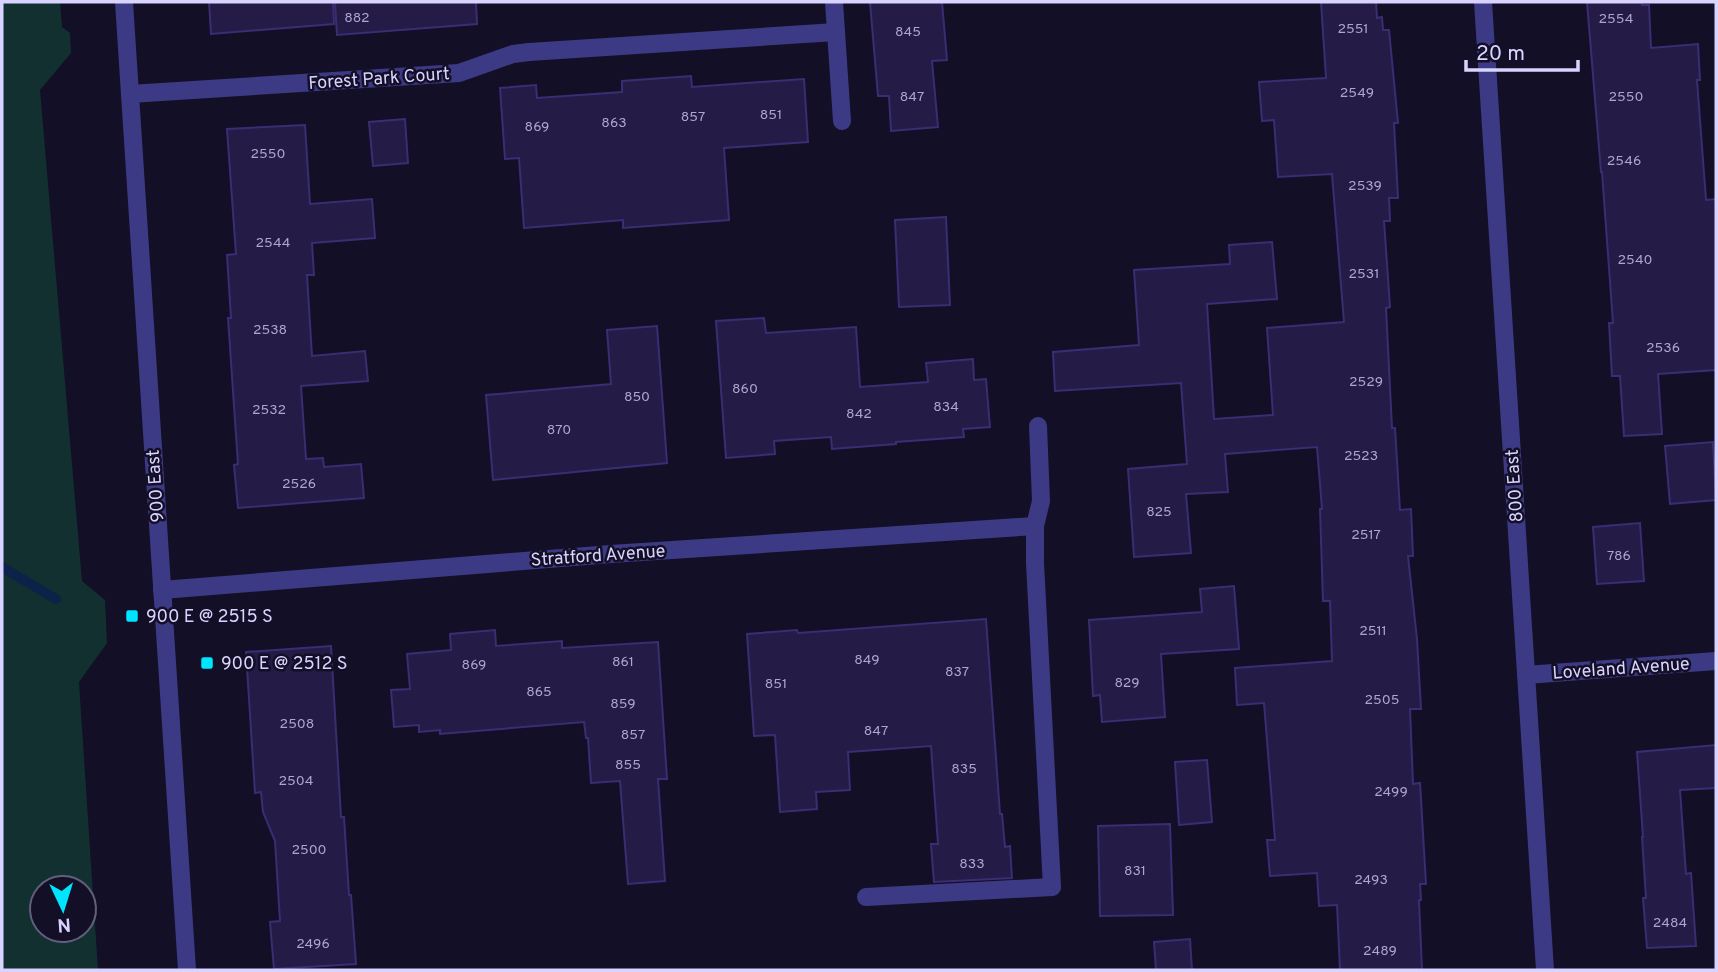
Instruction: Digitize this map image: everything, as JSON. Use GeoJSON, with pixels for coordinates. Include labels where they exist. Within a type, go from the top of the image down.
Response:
{"type":"FeatureCollection","features":[{"type":"Feature","properties":{"kind":"street","name":"900 East"},"geometry":{"type":"LineString","coordinates":[[124,2],[187,970]]}},
{"type":"Feature","properties":{"kind":"street"},"geometry":{"type":"LineString","coordinates":[[834,2],[842,121]]}},
{"type":"Feature","properties":{"kind":"street","name":"800 East"},"geometry":{"type":"LineString","coordinates":[[1483,2],[1545,970]]}},
{"type":"Feature","properties":{"kind":"street","name":"Forest Park Court"},"geometry":{"type":"LineString","coordinates":[[130,94],[460,73],[513,54],[530,52],[835,32]]}},
{"type":"Feature","properties":{"kind":"street"},"geometry":{"type":"LineString","coordinates":[[866,897],[1052,887],[1035,526],[1041,501],[1038,426]]}},
{"type":"Feature","properties":{"kind":"street","name":"Stratford Avenue"},"geometry":{"type":"LineString","coordinates":[[162,590],[611,554],[1035,526]]}},
{"type":"Feature","properties":{"kind":"street","name":"Loveland Avenue"},"geometry":{"type":"LineString","coordinates":[[1526,675],[1716,661]]}},
{"type":"Feature","properties":{"kind":"green space"},"geometry":{"type":"Polygon","coordinates":[[[2,2],[60,2],[62,27],[70,33],[71,53],[40,90],[82,581],[105,600],[107,643],[79,682],[92,874],[28,874],[28,944],[96,944],[98,970],[2,970],[2,2]]]}},
{"type":"Feature","properties":{"kind":"building"},"geometry":{"type":"Polygon","coordinates":[[[209,2],[333,2],[334,24],[211,34],[209,2]]]}},
{"type":"Feature","properties":{"kind":"building"},"geometry":{"type":"Polygon","coordinates":[[[335,2],[476,2],[477,24],[337,35],[335,2]]]}},
{"type":"Feature","properties":{"kind":"building"},"geometry":{"type":"Polygon","coordinates":[[[870,2],[942,2],[947,60],[932,61],[938,127],[891,131],[889,96],[878,96],[870,2]]]}},
{"type":"Feature","properties":{"kind":"building"},"geometry":{"type":"Polygon","coordinates":[[[1321,2],[1376,2],[1377,18],[1382,17],[1383,30],[1389,30],[1398,123],[1394,123],[1398,198],[1389,198],[1390,221],[1384,221],[1390,307],[1386,308],[1392,428],[1395,428],[1400,510],[1411,509],[1413,556],[1408,556],[1421,709],[1410,709],[1413,784],[1420,783],[1426,884],[1420,884],[1419,900],[1422,970],[1340,970],[1337,905],[1319,906],[1317,873],[1270,876],[1267,840],[1275,840],[1264,703],[1237,705],[1235,668],[1332,661],[1330,601],[1323,601],[1322,509],[1317,447],[1225,454],[1228,492],[1186,494],[1191,553],[1134,557],[1128,469],[1187,464],[1181,383],[1055,391],[1053,352],[1139,345],[1134,270],[1230,264],[1229,245],[1272,242],[1277,299],[1207,304],[1214,419],[1273,415],[1267,328],[1344,322],[1332,174],[1278,177],[1274,120],[1262,121],[1259,82],[1326,78],[1321,2]]]}},
{"type":"Feature","properties":{"kind":"building"},"geometry":{"type":"Polygon","coordinates":[[[1587,2],[1641,2],[1642,5],[1649,5],[1651,48],[1698,44],[1700,80],[1697,80],[1706,200],[1716,199],[1716,370],[1658,374],[1662,434],[1624,436],[1620,376],[1612,376],[1609,323],[1613,323],[1587,2]]]}},
{"type":"Feature","properties":{"kind":"building"},"geometry":{"type":"Polygon","coordinates":[[[691,76],[692,87],[804,79],[808,142],[724,148],[729,220],[623,228],[623,220],[524,228],[519,158],[505,159],[500,88],[536,85],[537,98],[622,92],[622,81],[691,76]]]}},
{"type":"Feature","properties":{"kind":"building"},"geometry":{"type":"Polygon","coordinates":[[[405,119],[408,163],[373,166],[369,122],[405,119]]]}},
{"type":"Feature","properties":{"kind":"building"},"geometry":{"type":"Polygon","coordinates":[[[305,125],[310,204],[372,199],[375,238],[312,243],[314,275],[307,275],[312,356],[365,351],[368,381],[301,386],[306,459],[323,458],[324,467],[361,464],[364,498],[238,508],[234,465],[238,464],[228,318],[231,318],[227,255],[236,254],[227,129],[305,125]]]}},
{"type":"Feature","properties":{"kind":"building"},"geometry":{"type":"Polygon","coordinates":[[[946,217],[950,305],[899,307],[895,220],[946,217]]]}},
{"type":"Feature","properties":{"kind":"building"},"geometry":{"type":"Polygon","coordinates":[[[764,318],[766,333],[856,327],[860,387],[928,382],[926,363],[973,359],[974,380],[986,379],[990,427],[963,429],[964,437],[832,449],[831,437],[774,441],[775,454],[726,458],[716,321],[764,318]]]}},
{"type":"Feature","properties":{"kind":"building"},"geometry":{"type":"Polygon","coordinates":[[[657,326],[667,463],[493,480],[486,395],[611,384],[607,330],[657,326]]]}},
{"type":"Feature","properties":{"kind":"building"},"geometry":{"type":"Polygon","coordinates":[[[1713,442],[1716,500],[1670,504],[1665,446],[1713,442]]]}},
{"type":"Feature","properties":{"kind":"building"},"geometry":{"type":"Polygon","coordinates":[[[1640,523],[1644,581],[1597,584],[1593,527],[1640,523]]]}},
{"type":"Feature","properties":{"kind":"building"},"geometry":{"type":"Polygon","coordinates":[[[1234,586],[1239,649],[1161,654],[1165,717],[1102,722],[1100,695],[1093,696],[1089,620],[1202,612],[1200,589],[1234,586]]]}},
{"type":"Feature","properties":{"kind":"building"},"geometry":{"type":"Polygon","coordinates":[[[986,619],[1000,814],[1005,847],[1010,846],[1012,878],[934,882],[931,844],[938,844],[931,746],[848,752],[850,790],[816,792],[817,809],[780,812],[775,735],[754,736],[747,634],[797,630],[798,633],[986,619]]]}},
{"type":"Feature","properties":{"kind":"building"},"geometry":{"type":"Polygon","coordinates":[[[495,630],[496,646],[562,641],[562,648],[658,642],[667,779],[658,779],[665,881],[628,884],[620,781],[591,783],[588,738],[584,722],[440,734],[440,730],[419,732],[419,725],[394,727],[391,690],[410,689],[407,654],[451,650],[450,634],[495,630]]]}},
{"type":"Feature","properties":{"kind":"building"},"geometry":{"type":"Polygon","coordinates":[[[331,646],[341,817],[344,817],[356,964],[274,969],[270,922],[280,921],[275,841],[263,812],[261,792],[255,793],[246,652],[331,646]]]}},
{"type":"Feature","properties":{"kind":"building"},"geometry":{"type":"Polygon","coordinates":[[[1716,745],[1716,788],[1680,790],[1686,874],[1691,873],[1696,946],[1647,948],[1637,752],[1716,745]]]}},
{"type":"Feature","properties":{"kind":"building"},"geometry":{"type":"Polygon","coordinates":[[[1207,760],[1212,822],[1179,825],[1175,762],[1207,760]]]}},
{"type":"Feature","properties":{"kind":"building"},"geometry":{"type":"Polygon","coordinates":[[[1170,824],[1173,915],[1100,916],[1098,826],[1170,824]]]}},
{"type":"Feature","properties":{"kind":"building"},"geometry":{"type":"Polygon","coordinates":[[[1190,939],[1192,970],[1156,970],[1154,942],[1190,939]]]}},
{"type":"Feature","properties":{"kind":"waterway"},"geometry":{"type":"LineString","coordinates":[[2,567],[56,599]]}},
{"type":"Feature","properties":{"kind":"place","name":"900 E @ 2515 S"},"geometry":{"type":"Point","coordinates":[132,616]}},
{"type":"Feature","properties":{"kind":"place","name":"900 E @ 2512 S"},"geometry":{"type":"Point","coordinates":[207,663]}}]}
